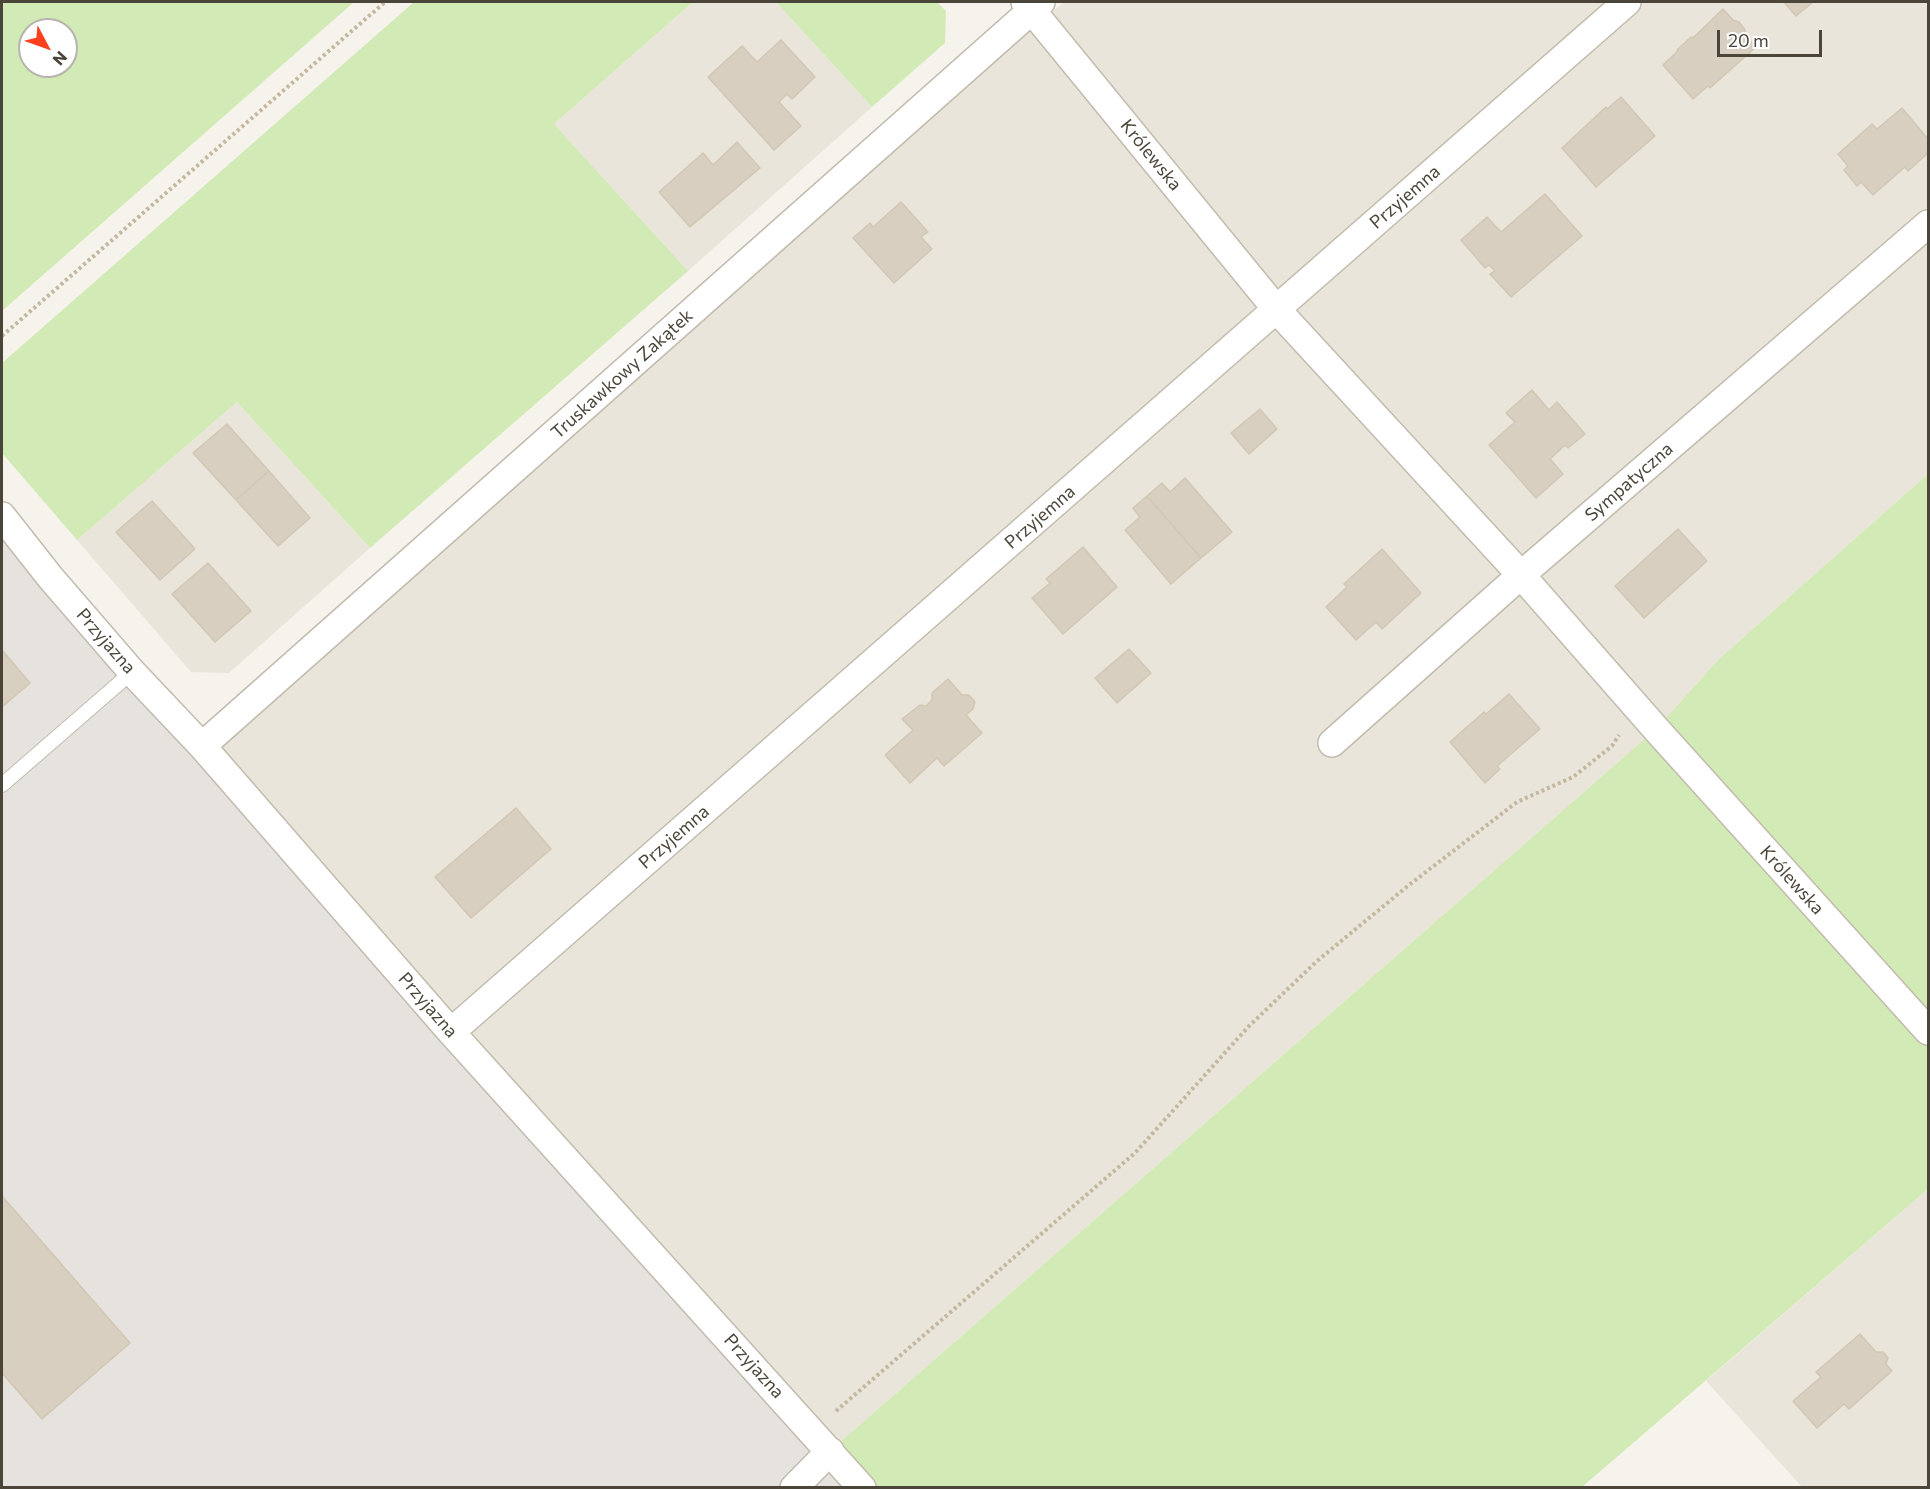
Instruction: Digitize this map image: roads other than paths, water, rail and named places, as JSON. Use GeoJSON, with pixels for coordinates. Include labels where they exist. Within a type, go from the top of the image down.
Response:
{"type":"FeatureCollection","features":[{"type":"Feature","properties":{"kind":"street","name":"Przyjemna"},"geometry":{"type":"LineString","coordinates":[[451,1032],[1627,2]]}},
{"type":"Feature","properties":{"kind":"street","name":"Królewska"},"geometry":{"type":"LineString","coordinates":[[1033,4],[1277,310],[1521,575],[1656,729],[1929,1031]]}},
{"type":"Feature","properties":{"kind":"street","name":"Truskawkowy Zakątek"},"geometry":{"type":"LineString","coordinates":[[202,746],[1033,4]]}},
{"type":"Feature","properties":{"kind":"street","name":"Sympatyczna"},"geometry":{"type":"LineString","coordinates":[[1332,744],[1521,575],[1929,224]]}},
{"type":"Feature","properties":{"kind":"street","name":"Przyjazna"},"geometry":{"type":"LineString","coordinates":[[2,516],[50,577],[132,672],[202,746],[451,1032],[862,1488]]}},
{"type":"Feature","properties":{"kind":"street"},"geometry":{"type":"LineString","coordinates":[[794,1488],[830,1451]]}},
{"type":"Feature","properties":{"kind":"lane"},"geometry":{"type":"LineString","coordinates":[[2,784],[132,672]]}}]}
